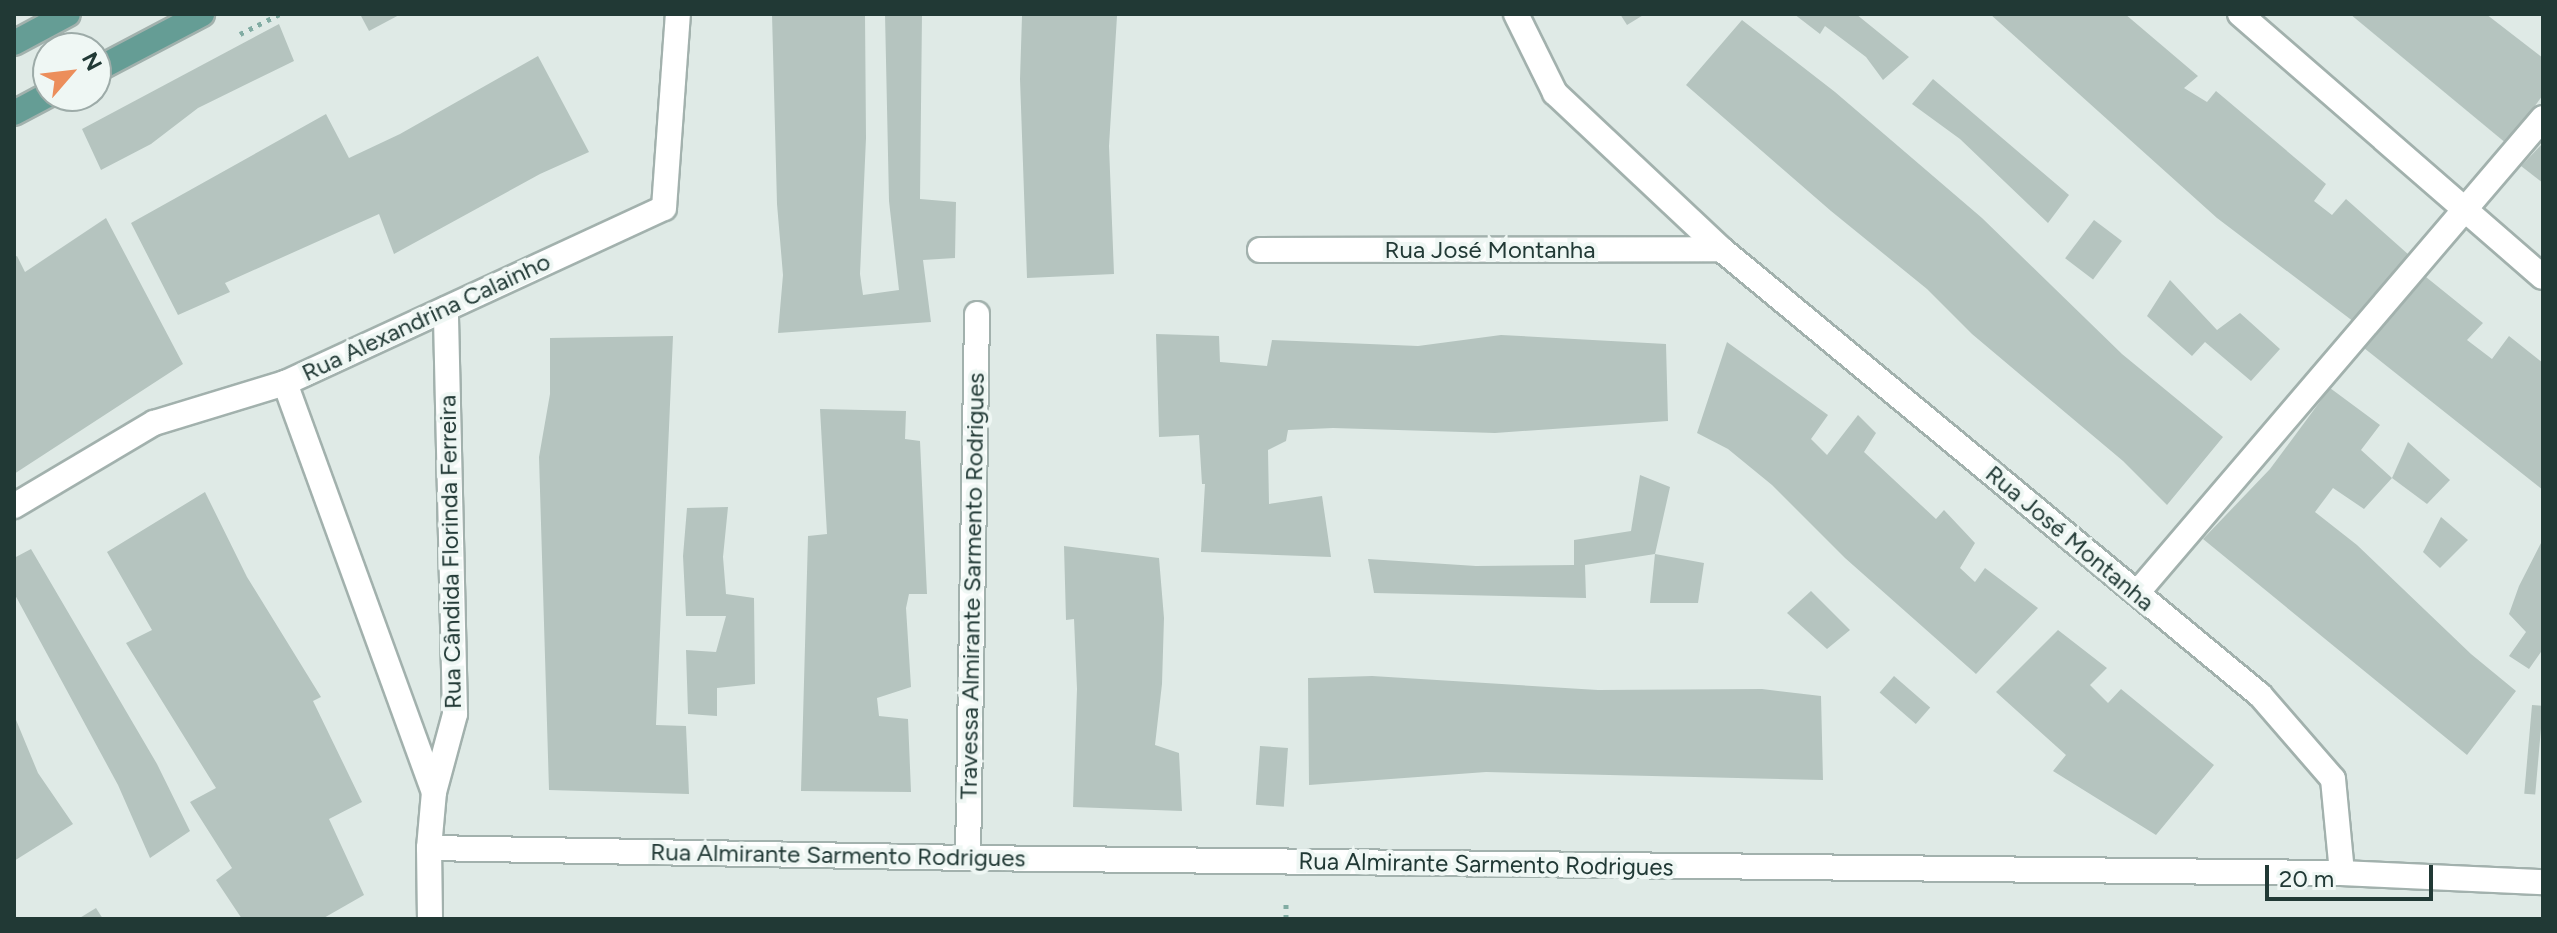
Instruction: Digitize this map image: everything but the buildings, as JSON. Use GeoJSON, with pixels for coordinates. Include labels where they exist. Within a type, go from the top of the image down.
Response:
{"type":"FeatureCollection","features":[{"type":"Feature","properties":{"kind":"main road"},"geometry":{"type":"LineString","coordinates":[[14,43],[68,14]]}},
{"type":"Feature","properties":{"kind":"main road"},"geometry":{"type":"LineString","coordinates":[[112,62],[202,14]]}},
{"type":"Feature","properties":{"kind":"main road"},"geometry":{"type":"LineString","coordinates":[[14,113],[32,103]]}},
{"type":"Feature","properties":{"kind":"street","name":"Rua Alexandrina Calainho"},"geometry":{"type":"LineString","coordinates":[[14,506],[154,423],[285,383],[446,309],[490,285],[664,208],[678,14]]}},
{"type":"Feature","properties":{"kind":"street","name":"Rua José Montanha"},"geometry":{"type":"LineString","coordinates":[[1516,14],[1555,93],[1721,249],[2260,695],[2333,779],[2342,873]]}},
{"type":"Feature","properties":{"kind":"street"},"geometry":{"type":"LineString","coordinates":[[2240,14],[2543,277]]}},
{"type":"Feature","properties":{"kind":"street"},"geometry":{"type":"LineString","coordinates":[[2137,593],[2543,118]]}},
{"type":"Feature","properties":{"kind":"street","name":"Rua José Montanha"},"geometry":{"type":"LineString","coordinates":[[1260,250],[1721,249]]}},
{"type":"Feature","properties":{"kind":"street","name":"Rua Cândida Florinda Ferreira"},"geometry":{"type":"LineString","coordinates":[[430,919],[429,848],[434,792],[455,714],[446,309]]}},
{"type":"Feature","properties":{"kind":"street","name":"Travessa Almirante Sarmento Rodrigues"},"geometry":{"type":"LineString","coordinates":[[968,858],[977,314]]}},
{"type":"Feature","properties":{"kind":"street","name":"Rua Cândida Florinda Ferreira"},"geometry":{"type":"LineString","coordinates":[[285,383],[434,792]]}},
{"type":"Feature","properties":{"kind":"street","name":"Rua Almirante Sarmento Rodrigues"},"geometry":{"type":"LineString","coordinates":[[429,848],[968,858],[2342,873],[2543,882]]}}]}
